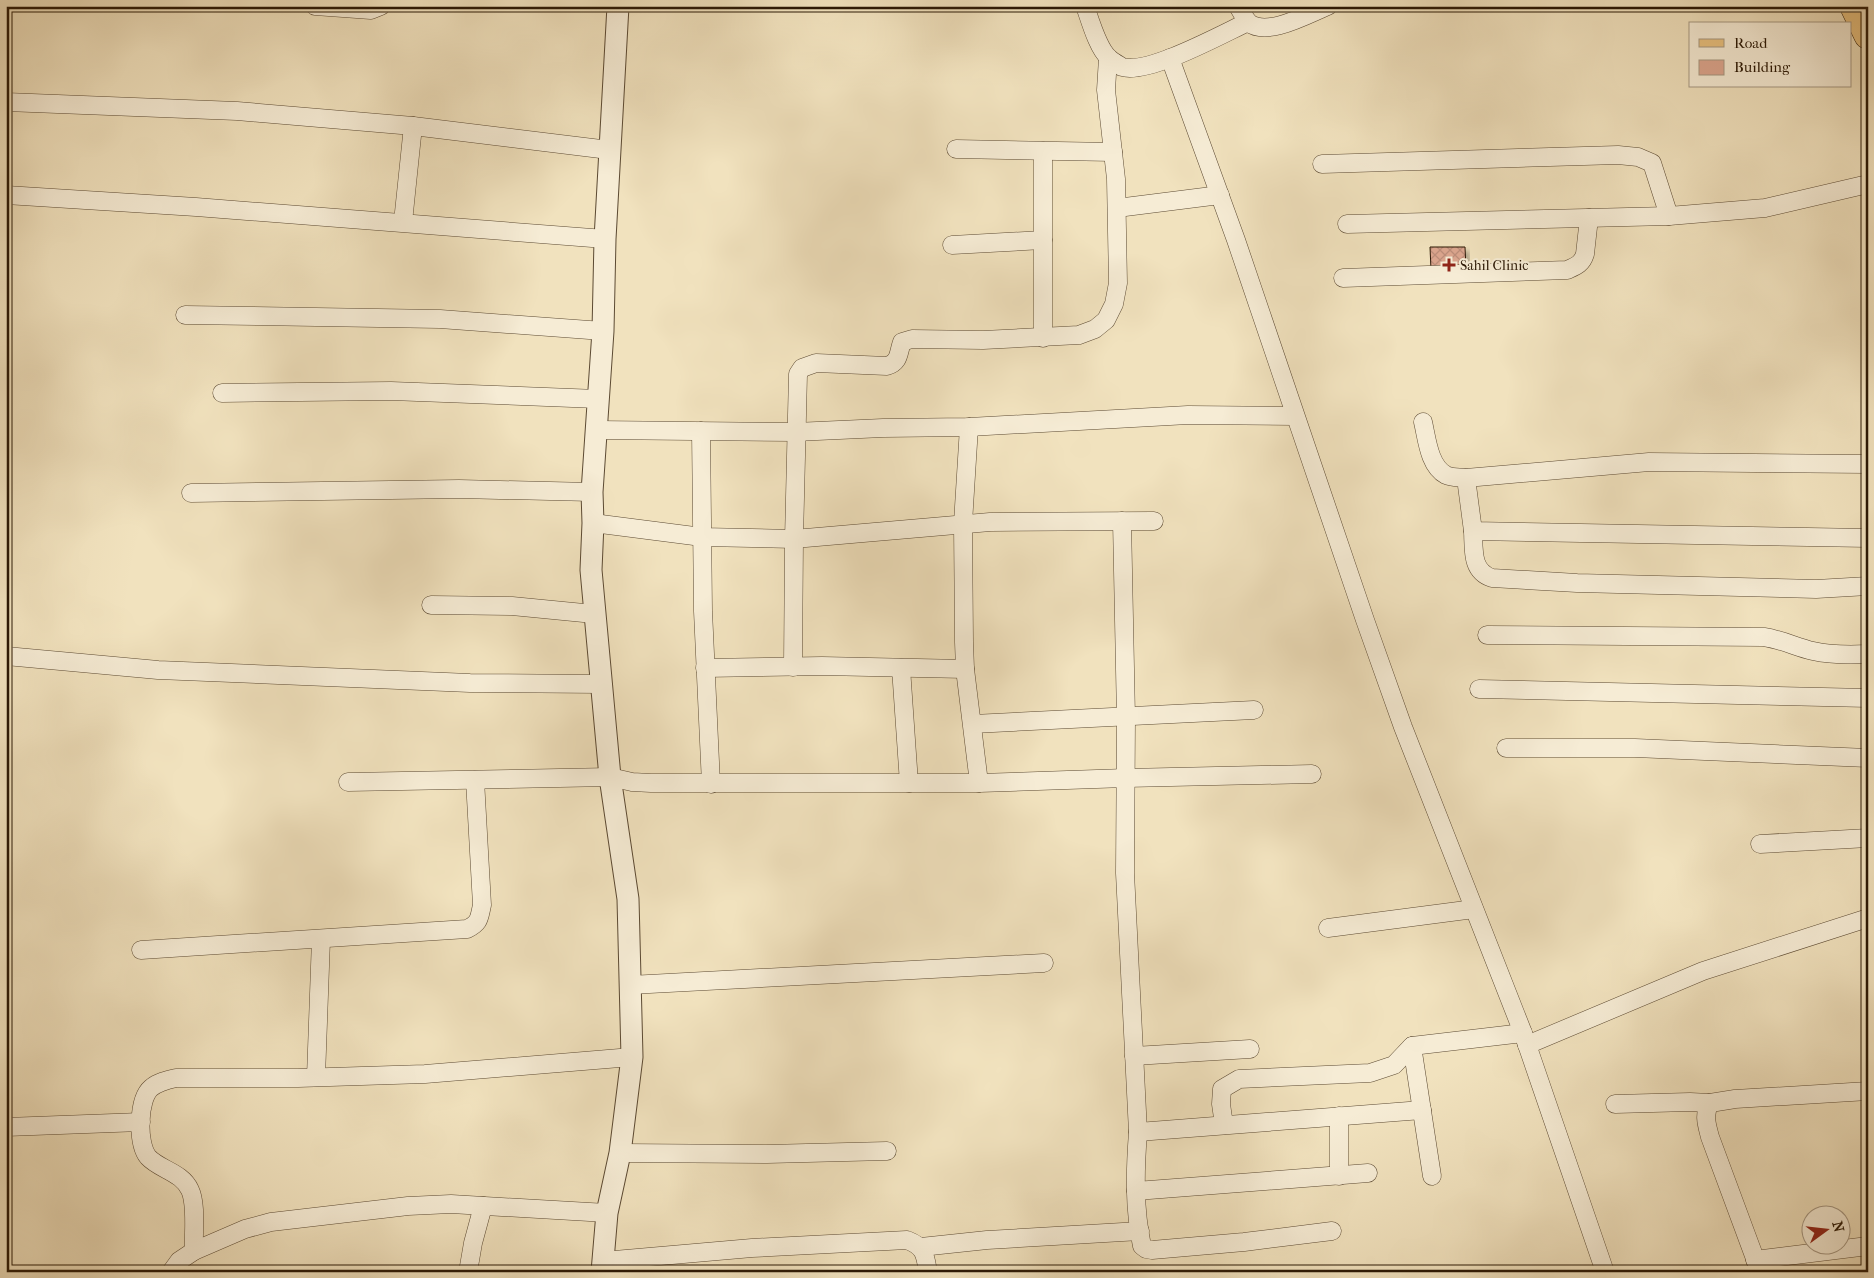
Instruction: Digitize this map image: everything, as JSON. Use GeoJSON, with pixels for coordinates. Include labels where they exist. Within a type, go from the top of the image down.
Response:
{"type":"FeatureCollection","features":[{"type":"Feature","properties":{"kind":"main road"},"geometry":{"type":"LineString","coordinates":[[1854,6],[1868,35]]}},
{"type":"Feature","properties":{"kind":"street"},"geometry":{"type":"LineString","coordinates":[[315,6],[371,10],[381,6]]}},
{"type":"Feature","properties":{"kind":"street"},"geometry":{"type":"LineString","coordinates":[[618,6],[592,492],[591,570],[610,777],[628,899],[632,1057],[620,1153],[607,1213],[603,1266],[752,1248],[907,1240],[921,1247],[987,1240],[1140,1231]]}},
{"type":"Feature","properties":{"kind":"street"},"geometry":{"type":"LineString","coordinates":[[1085,6],[1093,31],[1108,58],[1123,67],[1139,68],[1160,63],[1248,22]]}},
{"type":"Feature","properties":{"kind":"street"},"geometry":{"type":"LineString","coordinates":[[1238,6],[1248,22],[1262,28],[1268,28],[1328,6]]}},
{"type":"Feature","properties":{"kind":"street"},"geometry":{"type":"LineString","coordinates":[[793,667],[795,432],[798,374],[802,368],[816,363],[886,366],[896,362],[902,342],[912,339],[982,340],[1079,335],[1095,328],[1106,320],[1114,304],[1118,283],[1117,208],[1106,90],[1108,58]]}},
{"type":"Feature","properties":{"kind":"street"},"geometry":{"type":"LineString","coordinates":[[1170,58],[1220,195],[1403,727],[1525,1039],[1605,1272]]}},
{"type":"Feature","properties":{"kind":"street"},"geometry":{"type":"LineString","coordinates":[[6,102],[237,111],[413,126],[609,150]]}},
{"type":"Feature","properties":{"kind":"street"},"geometry":{"type":"LineString","coordinates":[[403,222],[413,126]]}},
{"type":"Feature","properties":{"kind":"street"},"geometry":{"type":"LineString","coordinates":[[956,149],[1113,152]]}},
{"type":"Feature","properties":{"kind":"street"},"geometry":{"type":"LineString","coordinates":[[1043,151],[1043,338]]}},
{"type":"Feature","properties":{"kind":"street"},"geometry":{"type":"LineString","coordinates":[[1322,164],[1618,155],[1638,158],[1652,163],[1669,216]]}},
{"type":"Feature","properties":{"kind":"street"},"geometry":{"type":"LineString","coordinates":[[1347,224],[1669,216],[1765,208],[1868,184]]}},
{"type":"Feature","properties":{"kind":"street"},"geometry":{"type":"LineString","coordinates":[[6,195],[403,222],[605,239]]}},
{"type":"Feature","properties":{"kind":"street"},"geometry":{"type":"LineString","coordinates":[[1117,208],[1220,195]]}},
{"type":"Feature","properties":{"kind":"street"},"geometry":{"type":"LineString","coordinates":[[1343,278],[1567,270],[1577,266],[1583,260],[1588,218]]}},
{"type":"Feature","properties":{"kind":"street"},"geometry":{"type":"LineString","coordinates":[[952,245],[1043,240]]}},
{"type":"Feature","properties":{"kind":"street"},"geometry":{"type":"LineString","coordinates":[[185,315],[440,319],[602,331]]}},
{"type":"Feature","properties":{"kind":"street"},"geometry":{"type":"LineString","coordinates":[[222,393],[391,391],[598,399]]}},
{"type":"Feature","properties":{"kind":"street"},"geometry":{"type":"LineString","coordinates":[[596,430],[795,432],[969,427],[1188,415],[1295,416]]}},
{"type":"Feature","properties":{"kind":"street"},"geometry":{"type":"LineString","coordinates":[[1423,422],[1430,454],[1437,468],[1448,476],[1466,478],[1649,462],[1868,464]]}},
{"type":"Feature","properties":{"kind":"street"},"geometry":{"type":"LineString","coordinates":[[969,427],[963,523],[965,670],[980,783]]}},
{"type":"Feature","properties":{"kind":"street"},"geometry":{"type":"LineString","coordinates":[[701,431],[705,668],[711,784]]}},
{"type":"Feature","properties":{"kind":"street"},"geometry":{"type":"LineString","coordinates":[[1466,478],[1475,563],[1480,572],[1492,578],[1577,583],[1816,590],[1868,586]]}},
{"type":"Feature","properties":{"kind":"street"},"geometry":{"type":"LineString","coordinates":[[190,493],[459,489],[592,492]]}},
{"type":"Feature","properties":{"kind":"street"},"geometry":{"type":"LineString","coordinates":[[593,523],[702,537],[794,539],[963,523],[1154,520]]}},
{"type":"Feature","properties":{"kind":"street"},"geometry":{"type":"LineString","coordinates":[[1122,521],[1126,718],[1125,873],[1138,1132],[1135,1174],[1142,1246],[1152,1250],[1244,1242],[1332,1231]]}},
{"type":"Feature","properties":{"kind":"street"},"geometry":{"type":"LineString","coordinates":[[1473,531],[1868,538]]}},
{"type":"Feature","properties":{"kind":"street"},"geometry":{"type":"LineString","coordinates":[[430,605],[512,606],[594,614]]}},
{"type":"Feature","properties":{"kind":"street"},"geometry":{"type":"LineString","coordinates":[[1487,635],[1764,637],[1784,641],[1813,651],[1841,655],[1868,654]]}},
{"type":"Feature","properties":{"kind":"street"},"geometry":{"type":"LineString","coordinates":[[6,656],[168,670],[470,683],[602,684]]}},
{"type":"Feature","properties":{"kind":"street"},"geometry":{"type":"LineString","coordinates":[[705,668],[793,667],[965,670]]}},
{"type":"Feature","properties":{"kind":"street"},"geometry":{"type":"LineString","coordinates":[[902,668],[909,783]]}},
{"type":"Feature","properties":{"kind":"street"},"geometry":{"type":"LineString","coordinates":[[1479,689],[1868,698]]}},
{"type":"Feature","properties":{"kind":"street"},"geometry":{"type":"LineString","coordinates":[[973,724],[1126,718],[1254,710]]}},
{"type":"Feature","properties":{"kind":"street"},"geometry":{"type":"LineString","coordinates":[[1506,748],[1635,748],[1868,758]]}},
{"type":"Feature","properties":{"kind":"street"},"geometry":{"type":"LineString","coordinates":[[348,782],[610,777],[632,782],[711,784],[980,783],[1312,774]]}},
{"type":"Feature","properties":{"kind":"street"},"geometry":{"type":"LineString","coordinates":[[141,950],[466,929],[475,925],[479,919],[482,905],[475,780]]}},
{"type":"Feature","properties":{"kind":"street"},"geometry":{"type":"LineString","coordinates":[[1760,844],[1868,838]]}},
{"type":"Feature","properties":{"kind":"street"},"geometry":{"type":"LineString","coordinates":[[1328,928],[1474,909]]}},
{"type":"Feature","properties":{"kind":"street"},"geometry":{"type":"LineString","coordinates":[[1224,1125],[1221,1104],[1222,1089],[1239,1079],[1370,1072],[1394,1065],[1412,1046],[1525,1039],[1703,971],[1868,918]]}},
{"type":"Feature","properties":{"kind":"street"},"geometry":{"type":"LineString","coordinates":[[316,1077],[321,939]]}},
{"type":"Feature","properties":{"kind":"street"},"geometry":{"type":"LineString","coordinates":[[630,985],[1044,962]]}},
{"type":"Feature","properties":{"kind":"street"},"geometry":{"type":"LineString","coordinates":[[1412,1046],[1432,1176]]}},
{"type":"Feature","properties":{"kind":"street"},"geometry":{"type":"LineString","coordinates":[[1134,1056],[1250,1049]]}},
{"type":"Feature","properties":{"kind":"street"},"geometry":{"type":"LineString","coordinates":[[194,1251],[193,1198],[189,1188],[182,1179],[149,1157],[143,1146],[140,1134],[142,1108],[149,1089],[161,1082],[176,1078],[425,1074],[632,1057]]}},
{"type":"Feature","properties":{"kind":"street"},"geometry":{"type":"LineString","coordinates":[[1615,1104],[1710,1103],[1734,1099],[1868,1091]]}},
{"type":"Feature","properties":{"kind":"street"},"geometry":{"type":"LineString","coordinates":[[1710,1103],[1706,1110],[1710,1138],[1757,1266],[1868,1246]]}},
{"type":"Feature","properties":{"kind":"street"},"geometry":{"type":"LineString","coordinates":[[1138,1132],[1422,1110]]}},
{"type":"Feature","properties":{"kind":"street"},"geometry":{"type":"LineString","coordinates":[[1339,1116],[1340,1176]]}},
{"type":"Feature","properties":{"kind":"street"},"geometry":{"type":"LineString","coordinates":[[6,1127],[141,1122]]}},
{"type":"Feature","properties":{"kind":"street"},"geometry":{"type":"LineString","coordinates":[[620,1153],[766,1154],[887,1151]]}},
{"type":"Feature","properties":{"kind":"street"},"geometry":{"type":"LineString","coordinates":[[1136,1192],[1368,1173]]}},
{"type":"Feature","properties":{"kind":"street"},"geometry":{"type":"LineString","coordinates":[[171,1272],[179,1261],[194,1251],[245,1229],[271,1222],[408,1206],[451,1204],[607,1213]]}},
{"type":"Feature","properties":{"kind":"street"},"geometry":{"type":"LineString","coordinates":[[468,1272],[473,1243],[483,1206]]}},
{"type":"Feature","properties":{"kind":"street"},"geometry":{"type":"LineString","coordinates":[[921,1247],[928,1272]]}},
{"type":"Feature","properties":{"kind":"building"},"geometry":{"type":"Polygon","coordinates":[[[1430,247],[1465,247],[1466,269],[1431,270],[1430,247]]]}},
{"type":"Feature","properties":{"kind":"place","name":"Sahil Clinic"},"geometry":{"type":"Point","coordinates":[1449,265]}}]}
